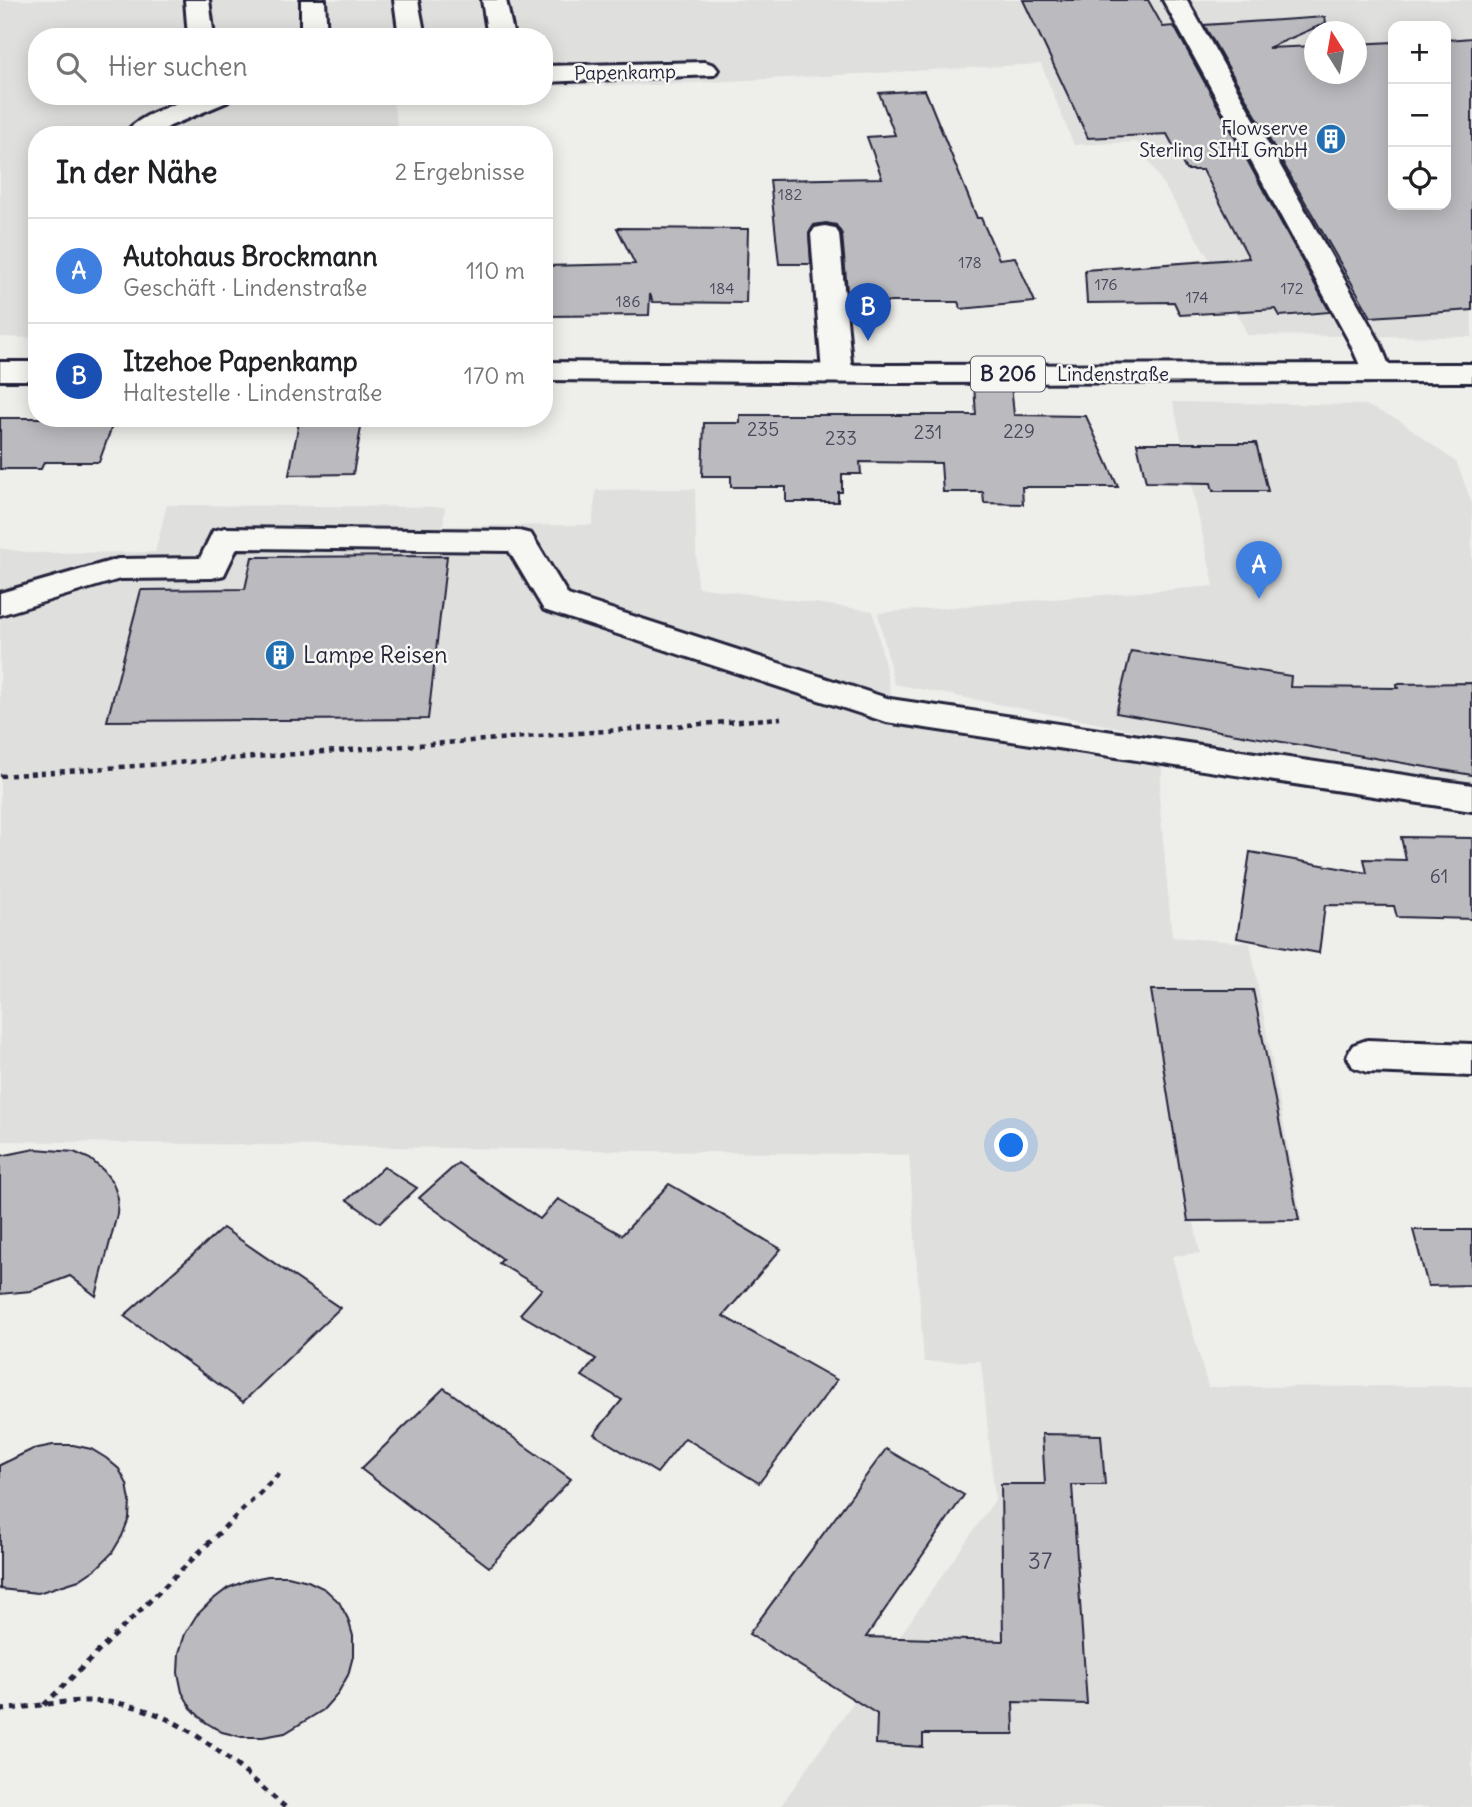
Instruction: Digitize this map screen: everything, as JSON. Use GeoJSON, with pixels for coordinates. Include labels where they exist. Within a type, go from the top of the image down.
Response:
{"type":"FeatureCollection","features":[{"type":"Feature","properties":{"kind":"main road"},"geometry":{"type":"LineString","coordinates":[[197,0],[200,28]]}},
{"type":"Feature","properties":{"kind":"main road"},"geometry":{"type":"LineString","coordinates":[[313,0],[314,28]]}},
{"type":"Feature","properties":{"kind":"main road"},"geometry":{"type":"LineString","coordinates":[[406,0],[411,28]]}},
{"type":"Feature","properties":{"kind":"main road"},"geometry":{"type":"LineString","coordinates":[[494,0],[499,28]]}},
{"type":"Feature","properties":{"kind":"main road"},"geometry":{"type":"LineString","coordinates":[[1175,0],[1365,343],[1377,373]]}},
{"type":"Feature","properties":{"kind":"main road","name":"Papenkamp"},"geometry":{"type":"LineString","coordinates":[[553,74],[705,70]]}},
{"type":"Feature","properties":{"kind":"main road"},"geometry":{"type":"LineString","coordinates":[[151,126],[194,105]]}},
{"type":"Feature","properties":{"kind":"main road"},"geometry":{"type":"LineString","coordinates":[[825,234],[837,373]]}},
{"type":"Feature","properties":{"kind":"main road"},"geometry":{"type":"LineString","coordinates":[[0,371],[28,371]]}},
{"type":"Feature","properties":{"kind":"main road","name":"Lindenstraße"},"geometry":{"type":"LineString","coordinates":[[553,371],[1472,373]]}},
{"type":"Feature","properties":{"kind":"main road"},"geometry":{"type":"LineString","coordinates":[[0,604],[118,569],[212,568],[225,538],[519,541],[556,602],[886,710],[1472,798]]}},
{"type":"Feature","properties":{"kind":"main road"},"geometry":{"type":"LineString","coordinates":[[1367,1056],[1472,1060]]}},
{"type":"Feature","properties":{"kind":"path"},"geometry":{"type":"LineString","coordinates":[[0,776],[788,718]]}},
{"type":"Feature","properties":{"kind":"path"},"geometry":{"type":"LineString","coordinates":[[44,1704],[283,1470]]}},
{"type":"Feature","properties":{"kind":"path"},"geometry":{"type":"LineString","coordinates":[[0,1710],[77,1701],[150,1709],[191,1730],[285,1807]]}},
{"type":"Feature","properties":{"kind":"shaded area"},"geometry":{"type":"Polygon","coordinates":[[[0,0],[1472,0],[1472,337],[1247,335],[1228,289],[1137,142],[1074,145],[1041,64],[656,85],[553,86],[553,28],[28,28],[28,105],[394,105],[397,126],[28,126],[28,338],[0,337],[0,0]]]}},
{"type":"Feature","properties":{"kind":"shaded area"},"geometry":{"type":"Polygon","coordinates":[[[1173,402],[1365,405],[1399,420],[1457,463],[1472,504],[1472,796],[894,684],[878,613],[1214,586],[1173,402]]]}},
{"type":"Feature","properties":{"kind":"shaded area"},"geometry":{"type":"Polygon","coordinates":[[[695,489],[697,587],[873,611],[893,703],[1164,754],[1159,796],[1172,937],[1250,943],[1302,1222],[1194,1222],[1200,1253],[1172,1256],[1208,1387],[1472,1386],[1472,1807],[780,1807],[995,1500],[981,1361],[924,1362],[909,1155],[0,1141],[0,548],[33,553],[155,552],[167,505],[445,507],[443,526],[592,525],[596,490],[695,489]]]}},
{"type":"Feature","properties":{"kind":"building"},"geometry":{"type":"Polygon","coordinates":[[[1023,0],[1148,0],[1163,27],[1174,26],[1330,312],[1280,316],[1276,309],[1180,315],[1174,302],[1087,303],[1085,270],[1249,258],[1203,170],[1186,170],[1167,134],[1088,138],[1023,0]]]}},
{"type":"Feature","properties":{"kind":"building","name":"Flowserve Sterling SIHI GmbH"},"geometry":{"type":"Polygon","coordinates":[[[1325,17],[1326,21],[1304,21],[1304,32],[1268,48],[1304,46],[1304,84],[1367,84],[1367,43],[1388,42],[1388,210],[1451,210],[1451,40],[1472,38],[1472,310],[1371,317],[1204,25],[1325,17]]]}},
{"type":"Feature","properties":{"kind":"building"},"geometry":{"type":"Polygon","coordinates":[[[925,90],[977,218],[981,218],[999,259],[1015,257],[1035,302],[961,309],[958,302],[848,302],[842,234],[836,225],[826,223],[814,225],[809,233],[811,264],[779,264],[770,180],[882,178],[867,137],[895,135],[879,93],[925,90]]]}},
{"type":"Feature","properties":{"kind":"building"},"geometry":{"type":"Polygon","coordinates":[[[617,228],[748,229],[746,303],[653,302],[650,294],[649,315],[553,316],[553,266],[635,264],[617,228]]]}},
{"type":"Feature","properties":{"kind":"building"},"geometry":{"type":"Polygon","coordinates":[[[974,385],[1011,385],[1014,415],[1086,416],[1118,487],[1022,487],[1023,504],[984,503],[983,492],[943,492],[941,463],[860,462],[861,474],[842,474],[842,492],[838,492],[838,502],[786,502],[786,487],[731,487],[731,476],[702,476],[704,423],[740,423],[740,415],[976,415],[974,385]]]}},
{"type":"Feature","properties":{"kind":"building"},"geometry":{"type":"Polygon","coordinates":[[[0,418],[28,418],[28,427],[112,427],[99,462],[44,462],[41,469],[0,469],[0,418]]]}},
{"type":"Feature","properties":{"kind":"building"},"geometry":{"type":"Polygon","coordinates":[[[298,427],[361,427],[353,474],[289,475],[298,427]]]}},
{"type":"Feature","properties":{"kind":"building"},"geometry":{"type":"Polygon","coordinates":[[[1137,443],[1256,443],[1268,491],[1213,491],[1211,483],[1146,482],[1137,443]]]}},
{"type":"Feature","properties":{"kind":"building","name":"Lampe Reisen"},"geometry":{"type":"Polygon","coordinates":[[[447,556],[428,719],[107,721],[141,590],[245,589],[252,557],[447,556]]]}},
{"type":"Feature","properties":{"kind":"building"},"geometry":{"type":"Polygon","coordinates":[[[1131,651],[1291,676],[1290,687],[1398,688],[1397,684],[1472,683],[1472,775],[1116,713],[1131,651]]]}},
{"type":"Feature","properties":{"kind":"building"},"geometry":{"type":"Polygon","coordinates":[[[1401,837],[1472,838],[1472,919],[1397,917],[1394,906],[1325,905],[1319,953],[1237,938],[1250,852],[1367,873],[1364,859],[1406,860],[1401,837]]]}},
{"type":"Feature","properties":{"kind":"building"},"geometry":{"type":"Polygon","coordinates":[[[1151,990],[1253,990],[1299,1220],[1188,1221],[1151,990]]]}},
{"type":"Feature","properties":{"kind":"building"},"geometry":{"type":"Polygon","coordinates":[[[35,1149],[74,1152],[90,1159],[113,1183],[118,1198],[117,1214],[96,1296],[70,1276],[31,1291],[0,1294],[0,1156],[35,1149]]]}},
{"type":"Feature","properties":{"kind":"building"},"geometry":{"type":"Polygon","coordinates":[[[458,1163],[540,1219],[558,1199],[622,1235],[669,1184],[781,1249],[723,1316],[837,1380],[759,1483],[685,1438],[657,1473],[594,1434],[622,1400],[582,1376],[596,1359],[520,1314],[542,1289],[499,1263],[503,1259],[419,1198],[458,1163]]]}},
{"type":"Feature","properties":{"kind":"building"},"geometry":{"type":"Polygon","coordinates":[[[384,1167],[417,1188],[380,1223],[347,1200],[384,1167]]]}},
{"type":"Feature","properties":{"kind":"building"},"geometry":{"type":"Polygon","coordinates":[[[223,1228],[340,1308],[243,1402],[124,1316],[223,1228]]]}},
{"type":"Feature","properties":{"kind":"building"},"geometry":{"type":"Polygon","coordinates":[[[1413,1230],[1472,1230],[1472,1285],[1428,1286],[1413,1230]]]}},
{"type":"Feature","properties":{"kind":"building"},"geometry":{"type":"Polygon","coordinates":[[[444,1388],[571,1479],[489,1567],[361,1469],[444,1388]]]}},
{"type":"Feature","properties":{"kind":"building"},"geometry":{"type":"Polygon","coordinates":[[[1042,1434],[1101,1435],[1105,1485],[1072,1485],[1087,1704],[1013,1702],[1014,1734],[923,1734],[923,1747],[876,1744],[877,1714],[749,1634],[886,1449],[964,1495],[866,1637],[1003,1641],[1001,1484],[1045,1484],[1042,1434]]]}},
{"type":"Feature","properties":{"kind":"building"},"geometry":{"type":"Polygon","coordinates":[[[53,1445],[91,1449],[119,1469],[127,1484],[129,1518],[112,1553],[97,1568],[79,1580],[38,1593],[0,1589],[0,1465],[33,1449],[53,1445]]]}},
{"type":"Feature","properties":{"kind":"building"},"geometry":{"type":"Polygon","coordinates":[[[268,1576],[288,1576],[308,1581],[325,1589],[339,1602],[353,1636],[353,1656],[348,1675],[338,1693],[323,1710],[285,1733],[242,1737],[222,1732],[205,1722],[191,1708],[182,1692],[178,1673],[179,1653],[185,1634],[196,1616],[211,1601],[228,1588],[268,1576]]]}},
{"type":"Feature","properties":{"kind":"place","name":"Flowserve Sterling SIHI GmbH"},"geometry":{"type":"Point","coordinates":[1331,139]}},
{"type":"Feature","properties":{"kind":"place","name":"Itzehoe Papenkamp"},"geometry":{"type":"Point","coordinates":[868,341]}},
{"type":"Feature","properties":{"kind":"place","name":"Autohaus Brockmann"},"geometry":{"type":"Point","coordinates":[1259,599]}},
{"type":"Feature","properties":{"kind":"place","name":"Lampe Reisen"},"geometry":{"type":"Point","coordinates":[280,655]}}]}
